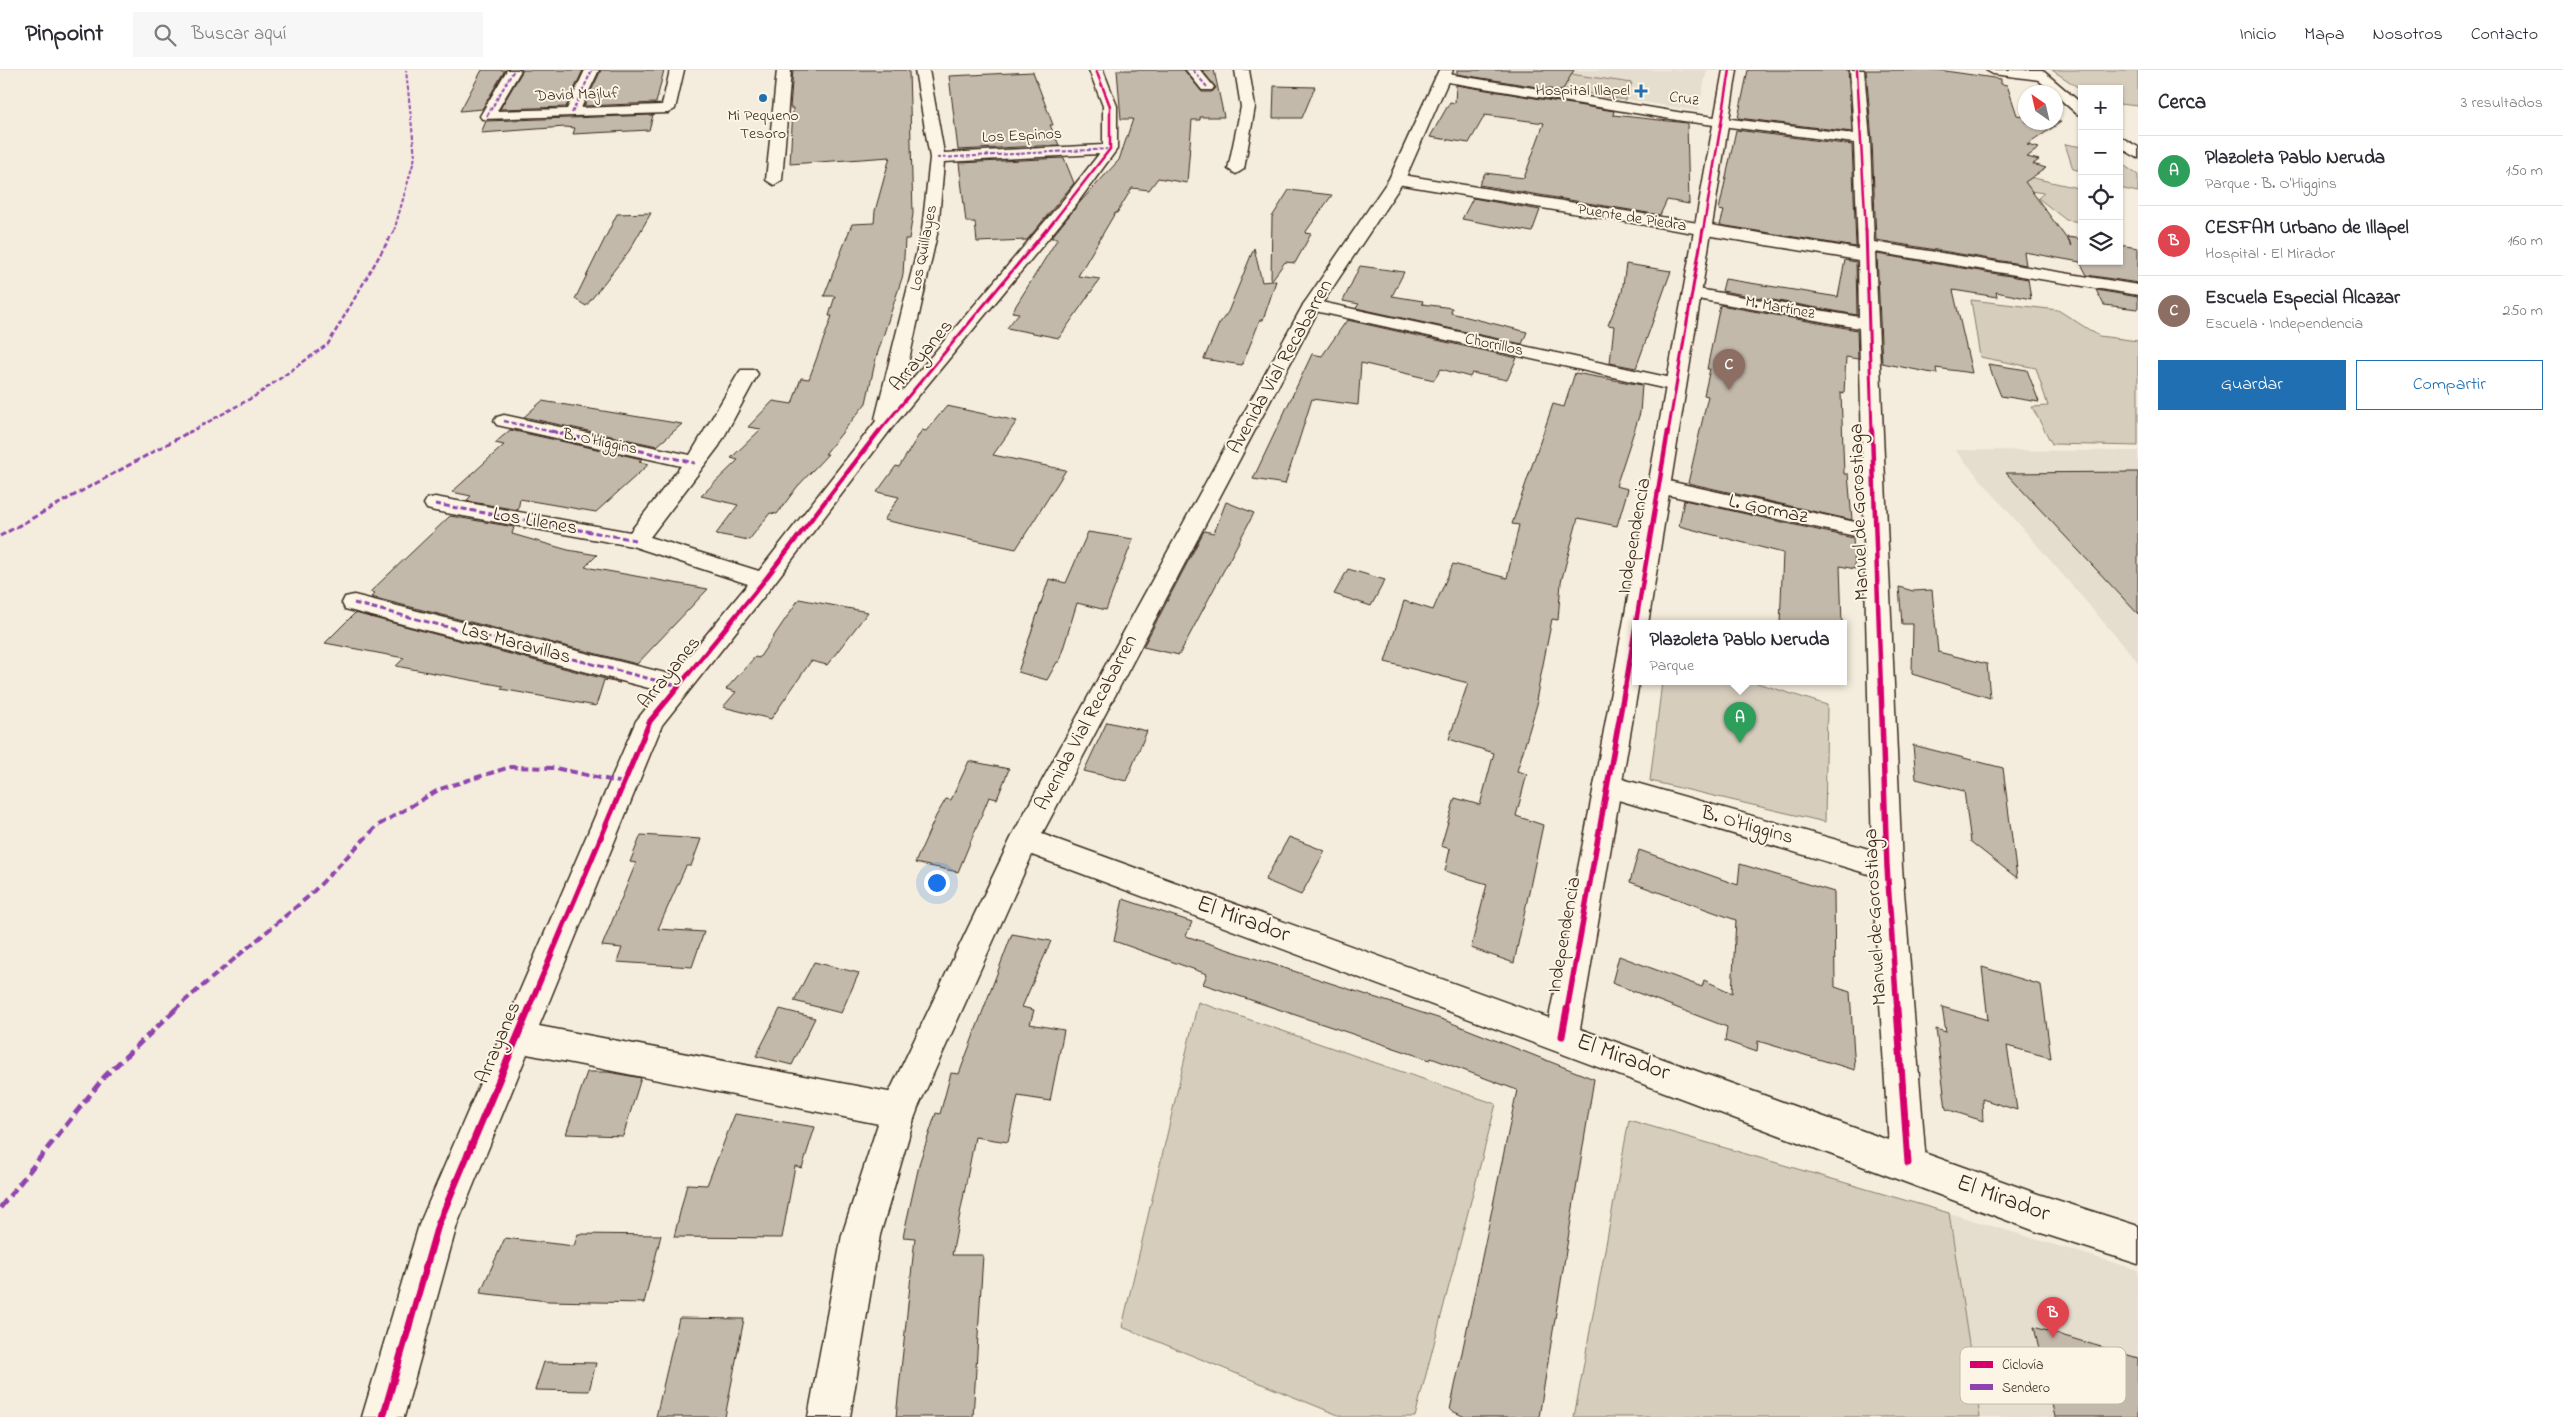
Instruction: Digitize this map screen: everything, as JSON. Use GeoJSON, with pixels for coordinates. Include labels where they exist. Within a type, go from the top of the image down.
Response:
{"type":"FeatureCollection","features":[{"type":"Feature","properties":{"kind":"street","name":"David Majluf"},"geometry":{"type":"LineString","coordinates":[[514,70],[486,116],[668,109],[677,70]]}},
{"type":"Feature","properties":{"kind":"street"},"geometry":{"type":"LineString","coordinates":[[572,113],[592,70]]}},
{"type":"Feature","properties":{"kind":"street"},"geometry":{"type":"LineString","coordinates":[[774,180],[784,70]]}},
{"type":"Feature","properties":{"kind":"street","name":"Los Quillayes"},"geometry":{"type":"LineString","coordinates":[[884,425],[930,230],[937,158],[922,70]]}},
{"type":"Feature","properties":{"kind":"street"},"geometry":{"type":"LineString","coordinates":[[1096,70],[1110,106],[1110,150]]}},
{"type":"Feature","properties":{"kind":"street"},"geometry":{"type":"LineString","coordinates":[[1193,70],[1207,87]]}},
{"type":"Feature","properties":{"kind":"street"},"geometry":{"type":"LineString","coordinates":[[1236,169],[1248,107],[1242,70]]}},
{"type":"Feature","properties":{"kind":"street","name":"Independencia"},"geometry":{"type":"LineString","coordinates":[[1636,620],[1730,70]]}},
{"type":"Feature","properties":{"kind":"street","name":"Manuel de Gorostiaga"},"geometry":{"type":"LineString","coordinates":[[1857,70],[1863,140],[1887,867],[1908,1163]]}},
{"type":"Feature","properties":{"kind":"street"},"geometry":{"type":"LineString","coordinates":[[1993,70],[2037,73],[2078,108]]}},
{"type":"Feature","properties":{"kind":"street","name":"Cruz"},"geometry":{"type":"LineString","coordinates":[[1444,74],[1721,121],[1863,140]]}},
{"type":"Feature","properties":{"kind":"street","name":"Avenida Vial Recabarren"},"geometry":{"type":"LineString","coordinates":[[829,1417],[861,1235],[899,1111],[1024,840],[1312,305],[1397,179],[1444,74]]}},
{"type":"Feature","properties":{"kind":"street"},"geometry":{"type":"LineString","coordinates":[[2123,143],[2138,154]]}},
{"type":"Feature","properties":{"kind":"street","name":"Los Espinos"},"geometry":{"type":"LineString","coordinates":[[937,158],[1110,150]]}},
{"type":"Feature","properties":{"kind":"street","name":"Arrayanes"},"geometry":{"type":"LineString","coordinates":[[383,1417],[438,1225],[650,721],[764,581],[884,425],[1069,203],[1110,150]]}},
{"type":"Feature","properties":{"kind":"street","name":"Puente de Piedra"},"geometry":{"type":"LineString","coordinates":[[1397,179],[1702,230],[1867,251],[2138,290]]}},
{"type":"Feature","properties":{"kind":"street","name":"M. Martínez"},"geometry":{"type":"LineString","coordinates":[[1692,292],[1868,324]]}},
{"type":"Feature","properties":{"kind":"street","name":"Chorrillos"},"geometry":{"type":"LineString","coordinates":[[1312,305],[1676,385]]}},
{"type":"Feature","properties":{"kind":"street"},"geometry":{"type":"LineString","coordinates":[[748,374],[708,446],[636,540],[764,581]]}},
{"type":"Feature","properties":{"kind":"street","name":"B. O'Higgins"},"geometry":{"type":"LineString","coordinates":[[504,421],[695,463]]}},
{"type":"Feature","properties":{"kind":"street","name":"L. Gormaz"},"geometry":{"type":"LineString","coordinates":[[1659,486],[1876,534]]}},
{"type":"Feature","properties":{"kind":"street","name":"Los Lilenes"},"geometry":{"type":"LineString","coordinates":[[434,504],[636,540]]}},
{"type":"Feature","properties":{"kind":"street","name":"Las Maravillas"},"geometry":{"type":"LineString","coordinates":[[354,602],[678,686]]}},
{"type":"Feature","properties":{"kind":"street","name":"Independencia"},"geometry":{"type":"LineString","coordinates":[[1562,1036],[1632,645]]}},
{"type":"Feature","properties":{"kind":"street","name":"B. O'Higgins"},"geometry":{"type":"LineString","coordinates":[[1608,786],[1887,867]]}},
{"type":"Feature","properties":{"kind":"street","name":"El Mirador"},"geometry":{"type":"LineString","coordinates":[[1024,840],[2038,1212],[2138,1245]]}},
{"type":"Feature","properties":{"kind":"street"},"geometry":{"type":"LineString","coordinates":[[518,1037],[899,1111]]}},
{"type":"Feature","properties":{"kind":"shaded area","name":"Hospital Illapel"},"geometry":{"type":"Polygon","coordinates":[[[1461,70],[1707,70],[1698,111],[1460,72],[1461,70]]]}},
{"type":"Feature","properties":{"kind":"shaded area"},"geometry":{"type":"Polygon","coordinates":[[[2052,70],[2138,70],[2138,106],[2123,104],[2123,85],[2078,85],[2078,87],[2052,70]]]}},
{"type":"Feature","properties":{"kind":"shaded area","name":"Hospital Illapel"},"geometry":{"type":"Polygon","coordinates":[[[1550,71],[1632,83],[1625,100],[1539,85],[1550,71]]]}},
{"type":"Feature","properties":{"kind":"shaded area"},"geometry":{"type":"Polygon","coordinates":[[[2065,144],[2078,146],[2078,170],[2073,169],[2065,144]]]}},
{"type":"Feature","properties":{"kind":"shaded area"},"geometry":{"type":"Polygon","coordinates":[[[2123,165],[2138,175],[2138,192],[2123,189],[2123,165]]]}},
{"type":"Feature","properties":{"kind":"shaded area"},"geometry":{"type":"Polygon","coordinates":[[[2016,174],[2078,188],[2078,222],[2066,220],[2038,198],[2044,193],[2016,189],[2016,174]]]}},
{"type":"Feature","properties":{"kind":"shaded area"},"geometry":{"type":"Polygon","coordinates":[[[1971,300],[2058,310],[2099,336],[2138,341],[2138,446],[2052,444],[2032,407],[2048,406],[2036,368],[1980,357],[1971,300]]]}},
{"type":"Feature","properties":{"kind":"shaded area"},"geometry":{"type":"Polygon","coordinates":[[[1955,450],[2138,451],[2138,662],[1955,450]]]}},
{"type":"Feature","properties":{"kind":"shaded area"},"geometry":{"type":"Polygon","coordinates":[[[1662,685],[1764,685],[1827,705],[1825,822],[1650,781],[1662,685]]]}},
{"type":"Feature","properties":{"kind":"shaded area"},"geometry":{"type":"Polygon","coordinates":[[[1198,1002],[1496,1104],[1415,1417],[1343,1417],[1122,1327],[1198,1002]]]}},
{"type":"Feature","properties":{"kind":"shaded area"},"geometry":{"type":"Polygon","coordinates":[[[1629,1120],[1949,1213],[1969,1347],[1960,1347],[1960,1404],[1978,1404],[1980,1417],[1574,1417],[1629,1120]]]}},
{"type":"Feature","properties":{"kind":"shaded area"},"geometry":{"type":"Polygon","coordinates":[[[1949,1213],[2138,1270],[2138,1417],[1980,1417],[1978,1404],[2126,1404],[2126,1347],[1969,1347],[1949,1213]]]}},
{"type":"Feature","properties":{"kind":"building"},"geometry":{"type":"Polygon","coordinates":[[[482,70],[505,70],[482,109],[460,111],[482,70]]]}},
{"type":"Feature","properties":{"kind":"building"},"geometry":{"type":"Polygon","coordinates":[[[523,70],[583,70],[566,107],[500,109],[523,70]]]}},
{"type":"Feature","properties":{"kind":"building"},"geometry":{"type":"Polygon","coordinates":[[[601,70],[664,70],[656,103],[584,106],[601,70]]]}},
{"type":"Feature","properties":{"kind":"building"},"geometry":{"type":"Polygon","coordinates":[[[793,70],[909,70],[913,214],[909,239],[905,239],[903,275],[876,358],[866,403],[825,454],[828,454],[797,487],[777,514],[770,513],[749,540],[716,534],[738,505],[701,496],[738,460],[731,458],[761,429],[748,427],[773,401],[792,404],[801,378],[809,379],[832,316],[829,316],[835,296],[824,296],[852,224],[874,223],[875,211],[890,157],[790,164],[793,108],[790,108],[793,70]]]}},
{"type":"Feature","properties":{"kind":"building"},"geometry":{"type":"Polygon","coordinates":[[[1117,70],[1184,70],[1202,92],[1212,92],[1216,88],[1202,70],[1214,70],[1224,117],[1200,117],[1200,120],[1192,120],[1187,183],[1158,178],[1149,190],[1132,188],[1078,276],[1100,279],[1059,338],[1007,328],[1019,313],[1012,312],[1058,238],[1051,238],[1081,201],[1119,160],[1133,119],[1121,119],[1117,70]]]}},
{"type":"Feature","properties":{"kind":"building"},"geometry":{"type":"Polygon","coordinates":[[[1457,70],[1574,70],[1562,91],[1457,74],[1457,70]]]}},
{"type":"Feature","properties":{"kind":"building"},"geometry":{"type":"Polygon","coordinates":[[[1748,70],[1848,70],[1852,132],[1738,118],[1748,70]]]}},
{"type":"Feature","properties":{"kind":"building"},"geometry":{"type":"Polygon","coordinates":[[[1866,70],[1938,70],[2001,79],[2001,84],[2007,85],[2018,115],[2018,130],[2049,130],[2027,145],[2039,148],[2027,157],[2039,160],[2033,164],[2046,168],[2025,182],[2072,246],[2067,237],[2078,238],[2078,262],[2024,252],[2026,265],[1876,240],[1872,140],[1866,70]]]}},
{"type":"Feature","properties":{"kind":"building"},"geometry":{"type":"Polygon","coordinates":[[[1033,72],[1053,125],[1050,125],[1059,145],[958,150],[949,76],[1033,72]]]}},
{"type":"Feature","properties":{"kind":"building"},"geometry":{"type":"Polygon","coordinates":[[[1456,85],[1614,111],[1613,115],[1687,123],[1689,204],[1667,200],[1660,215],[1479,185],[1485,173],[1524,178],[1544,123],[1485,115],[1469,143],[1430,137],[1450,102],[1455,103],[1456,85]]]}},
{"type":"Feature","properties":{"kind":"building"},"geometry":{"type":"Polygon","coordinates":[[[1274,86],[1315,87],[1302,118],[1273,118],[1274,86]]]}},
{"type":"Feature","properties":{"kind":"building"},"geometry":{"type":"Polygon","coordinates":[[[653,115],[649,130],[573,134],[575,128],[565,127],[481,133],[486,121],[653,115]]]}},
{"type":"Feature","properties":{"kind":"building"},"geometry":{"type":"Polygon","coordinates":[[[1736,130],[1852,145],[1856,247],[1720,225],[1724,211],[1719,210],[1736,130]]]}},
{"type":"Feature","properties":{"kind":"building"},"geometry":{"type":"Polygon","coordinates":[[[1064,158],[1074,183],[1027,240],[977,242],[975,222],[966,222],[959,163],[1064,158]]]}},
{"type":"Feature","properties":{"kind":"building"},"geometry":{"type":"Polygon","coordinates":[[[1289,190],[1332,195],[1305,233],[1311,234],[1295,263],[1285,262],[1271,281],[1272,217],[1289,190]]]}},
{"type":"Feature","properties":{"kind":"building"},"geometry":{"type":"Polygon","coordinates":[[[1473,198],[1540,210],[1532,232],[1462,219],[1473,198]]]}},
{"type":"Feature","properties":{"kind":"building"},"geometry":{"type":"Polygon","coordinates":[[[651,213],[629,251],[586,306],[575,299],[617,214],[651,213]]]}},
{"type":"Feature","properties":{"kind":"building"},"geometry":{"type":"Polygon","coordinates":[[[2123,246],[2138,248],[2138,283],[2087,275],[2082,265],[2123,265],[2123,246]]]}},
{"type":"Feature","properties":{"kind":"building"},"geometry":{"type":"Polygon","coordinates":[[[1254,248],[1262,282],[1276,281],[1263,320],[1260,320],[1242,365],[1204,359],[1219,324],[1228,312],[1254,248]]]}},
{"type":"Feature","properties":{"kind":"building"},"geometry":{"type":"Polygon","coordinates":[[[1877,254],[2028,279],[2031,299],[1996,292],[1997,297],[1953,290],[1972,373],[1936,368],[1937,374],[1882,363],[1877,254]]]}},
{"type":"Feature","properties":{"kind":"building"},"geometry":{"type":"Polygon","coordinates":[[[1845,260],[1856,262],[1857,315],[1722,291],[1725,279],[1838,297],[1845,260]]]}},
{"type":"Feature","properties":{"kind":"building"},"geometry":{"type":"Polygon","coordinates":[[[1626,264],[1671,271],[1636,368],[1610,363],[1614,326],[1608,325],[1622,292],[1626,264]]]}},
{"type":"Feature","properties":{"kind":"building"},"geometry":{"type":"Polygon","coordinates":[[[1360,266],[1404,272],[1392,296],[1423,301],[1422,304],[1452,308],[1451,313],[1527,332],[1522,344],[1356,308],[1359,304],[1343,301],[1360,266]]]}},
{"type":"Feature","properties":{"kind":"building"},"geometry":{"type":"Polygon","coordinates":[[[2096,290],[2138,297],[2138,309],[2104,305],[2096,290]]]}},
{"type":"Feature","properties":{"kind":"building"},"geometry":{"type":"Polygon","coordinates":[[[1720,305],[1857,330],[1858,359],[1846,357],[1844,393],[1841,392],[1844,474],[1848,474],[1852,520],[1688,483],[1708,396],[1704,395],[1710,369],[1707,369],[1720,305]]]}},
{"type":"Feature","properties":{"kind":"building"},"geometry":{"type":"Polygon","coordinates":[[[1347,320],[1517,358],[1507,380],[1472,373],[1470,377],[1441,369],[1434,380],[1361,363],[1358,405],[1312,399],[1285,484],[1253,479],[1312,354],[1322,356],[1347,320]]]}},
{"type":"Feature","properties":{"kind":"building"},"geometry":{"type":"Polygon","coordinates":[[[1988,364],[2027,370],[2039,402],[2001,396],[1988,364]]]}},
{"type":"Feature","properties":{"kind":"building"},"geometry":{"type":"Polygon","coordinates":[[[1575,373],[1642,385],[1640,413],[1616,486],[1628,489],[1617,526],[1578,518],[1561,582],[1558,620],[1552,619],[1536,700],[1538,701],[1517,771],[1527,774],[1516,816],[1543,825],[1514,963],[1471,948],[1487,884],[1445,871],[1450,849],[1441,846],[1455,798],[1480,805],[1494,753],[1449,739],[1468,683],[1385,662],[1404,601],[1433,610],[1453,564],[1507,578],[1519,525],[1512,524],[1553,404],[1564,407],[1575,373]]]}},
{"type":"Feature","properties":{"kind":"building"},"geometry":{"type":"Polygon","coordinates":[[[542,401],[682,424],[657,446],[524,417],[542,401]]]}},
{"type":"Feature","properties":{"kind":"building"},"geometry":{"type":"Polygon","coordinates":[[[947,406],[1017,421],[993,455],[1066,470],[1016,549],[884,520],[899,497],[877,492],[896,466],[899,467],[922,430],[926,431],[947,406]]]}},
{"type":"Feature","properties":{"kind":"building"},"geometry":{"type":"Polygon","coordinates":[[[510,430],[642,459],[639,462],[649,464],[596,512],[520,499],[518,510],[466,501],[471,496],[452,492],[504,445],[495,443],[510,430]]]}},
{"type":"Feature","properties":{"kind":"building"},"geometry":{"type":"Polygon","coordinates":[[[2138,472],[2138,614],[2006,473],[2138,472]]]}},
{"type":"Feature","properties":{"kind":"building"},"geometry":{"type":"Polygon","coordinates":[[[1684,500],[1853,538],[1855,569],[1840,566],[1842,620],[1780,620],[1783,553],[1679,526],[1684,500]]]}},
{"type":"Feature","properties":{"kind":"building"},"geometry":{"type":"Polygon","coordinates":[[[1226,502],[1254,513],[1179,655],[1143,647],[1204,531],[1214,533],[1226,502]]]}},
{"type":"Feature","properties":{"kind":"building"},"geometry":{"type":"Polygon","coordinates":[[[450,516],[514,527],[512,534],[568,550],[597,555],[585,567],[708,589],[637,664],[371,597],[375,593],[370,592],[450,516]]]}},
{"type":"Feature","properties":{"kind":"building"},"geometry":{"type":"Polygon","coordinates":[[[1088,532],[1133,539],[1106,610],[1077,603],[1059,662],[1057,662],[1047,680],[1018,672],[1049,579],[1066,583],[1088,532]]]}},
{"type":"Feature","properties":{"kind":"building"},"geometry":{"type":"Polygon","coordinates":[[[1348,569],[1385,580],[1371,606],[1334,594],[1348,569]]]}},
{"type":"Feature","properties":{"kind":"building"},"geometry":{"type":"Polygon","coordinates":[[[1899,587],[1913,591],[1932,590],[1938,652],[1987,664],[1990,698],[1912,674],[1913,624],[1902,624],[1899,587]]]}},
{"type":"Feature","properties":{"kind":"building"},"geometry":{"type":"Polygon","coordinates":[[[799,599],[868,612],[827,665],[811,661],[771,719],[723,707],[736,692],[726,689],[755,657],[759,658],[799,599]]]}},
{"type":"Feature","properties":{"kind":"building"},"geometry":{"type":"Polygon","coordinates":[[[355,613],[620,683],[604,680],[596,706],[501,689],[503,686],[396,666],[404,658],[325,643],[355,613]]]}},
{"type":"Feature","properties":{"kind":"building"},"geometry":{"type":"Polygon","coordinates":[[[1107,722],[1147,731],[1126,781],[1084,771],[1107,722]]]}},
{"type":"Feature","properties":{"kind":"building"},"geometry":{"type":"Polygon","coordinates":[[[1913,745],[2003,768],[2017,878],[1971,842],[1964,791],[1916,779],[1913,745]]]}},
{"type":"Feature","properties":{"kind":"building"},"geometry":{"type":"Polygon","coordinates":[[[969,761],[1009,769],[997,799],[989,797],[958,872],[915,863],[936,816],[946,799],[951,800],[969,761]]]}},
{"type":"Feature","properties":{"kind":"building"},"geometry":{"type":"Polygon","coordinates":[[[641,835],[701,839],[691,866],[686,866],[658,929],[704,932],[692,967],[617,962],[622,948],[602,946],[636,863],[630,862],[641,835]]]}},
{"type":"Feature","properties":{"kind":"building"},"geometry":{"type":"Polygon","coordinates":[[[1289,837],[1325,851],[1301,895],[1265,880],[1289,837]]]}},
{"type":"Feature","properties":{"kind":"building"},"geometry":{"type":"Polygon","coordinates":[[[1639,850],[1738,885],[1740,864],[1834,892],[1835,987],[1850,992],[1855,1070],[1758,1041],[1757,1052],[1725,1041],[1727,1027],[1612,983],[1619,956],[1702,987],[1704,980],[1732,993],[1736,920],[1630,882],[1639,850]]]}},
{"type":"Feature","properties":{"kind":"building"},"geometry":{"type":"Polygon","coordinates":[[[1123,899],[1192,922],[1186,936],[1444,1020],[1594,1079],[1539,1417],[1465,1417],[1450,1410],[1517,1090],[1431,1058],[1430,1060],[1203,984],[1207,974],[1114,941],[1123,899]]]}},
{"type":"Feature","properties":{"kind":"building"},"geometry":{"type":"Polygon","coordinates":[[[1012,934],[1051,941],[1022,1007],[1034,1010],[1030,1024],[1064,1030],[1050,1101],[1018,1096],[1008,1142],[975,1137],[952,1255],[983,1255],[973,1417],[896,1417],[915,1238],[903,1237],[920,1161],[936,1113],[940,1114],[951,1073],[959,1074],[1012,934]]]}},
{"type":"Feature","properties":{"kind":"building"},"geometry":{"type":"Polygon","coordinates":[[[814,962],[859,973],[841,1013],[794,1001],[814,962]]]}},
{"type":"Feature","properties":{"kind":"building"},"geometry":{"type":"Polygon","coordinates":[[[1982,967],[2041,985],[2051,1058],[2007,1046],[2017,1110],[1982,1099],[1983,1121],[1946,1109],[1936,1029],[1946,1032],[1942,1007],[1988,1020],[1982,967]]]}},
{"type":"Feature","properties":{"kind":"building"},"geometry":{"type":"Polygon","coordinates":[[[780,1009],[815,1018],[792,1065],[756,1056],[780,1009]]]}},
{"type":"Feature","properties":{"kind":"building"},"geometry":{"type":"Polygon","coordinates":[[[587,1072],[608,1072],[641,1078],[623,1136],[566,1134],[587,1072]]]}},
{"type":"Feature","properties":{"kind":"building"},"geometry":{"type":"Polygon","coordinates":[[[735,1114],[815,1127],[802,1168],[795,1166],[782,1238],[674,1237],[687,1184],[707,1185],[735,1114]]]}},
{"type":"Feature","properties":{"kind":"building"},"geometry":{"type":"Polygon","coordinates":[[[578,1234],[661,1235],[644,1303],[547,1301],[480,1293],[505,1238],[574,1246],[578,1234]]]}},
{"type":"Feature","properties":{"kind":"building"},"geometry":{"type":"Polygon","coordinates":[[[679,1318],[744,1319],[725,1417],[656,1417],[679,1318]]]}},
{"type":"Feature","properties":{"kind":"building"},"geometry":{"type":"Polygon","coordinates":[[[2034,1327],[2101,1347],[2039,1347],[2034,1327]]]}},
{"type":"Feature","properties":{"kind":"building"},"geometry":{"type":"Polygon","coordinates":[[[2126,1354],[2138,1358],[2138,1417],[2055,1417],[2052,1404],[2126,1404],[2126,1354]]]}},
{"type":"Feature","properties":{"kind":"building"},"geometry":{"type":"Polygon","coordinates":[[[544,1362],[596,1363],[589,1391],[535,1390],[544,1362]]]}},
{"type":"Feature","properties":{"kind":"marked path"},"geometry":{"type":"LineString","coordinates":[[0,536],[257,395],[328,344],[397,226],[415,157],[408,104],[406,70]]}},
{"type":"Feature","properties":{"kind":"marked path"},"geometry":{"type":"LineString","coordinates":[[487,116],[514,70]]}},
{"type":"Feature","properties":{"kind":"marked path"},"geometry":{"type":"LineString","coordinates":[[572,113],[592,70]]}},
{"type":"Feature","properties":{"kind":"marked path"},"geometry":{"type":"LineString","coordinates":[[1193,70],[1207,87]]}},
{"type":"Feature","properties":{"kind":"marked path"},"geometry":{"type":"LineString","coordinates":[[937,158],[1110,149]]}},
{"type":"Feature","properties":{"kind":"marked path"},"geometry":{"type":"LineString","coordinates":[[504,421],[695,463]]}},
{"type":"Feature","properties":{"kind":"marked path"},"geometry":{"type":"LineString","coordinates":[[435,504],[636,540]]}},
{"type":"Feature","properties":{"kind":"marked path"},"geometry":{"type":"LineString","coordinates":[[354,603],[678,686]]}},
{"type":"Feature","properties":{"kind":"marked path"},"geometry":{"type":"LineString","coordinates":[[0,1208],[105,1076],[197,989],[309,896],[377,826],[440,789],[510,767],[555,768],[623,783]]}},
{"type":"Feature","properties":{"kind":"cycle path"},"geometry":{"type":"LineString","coordinates":[[383,1417],[438,1225],[650,721],[764,581],[884,425],[1069,203],[1110,149],[1110,106],[1096,70]]}},
{"type":"Feature","properties":{"kind":"cycle path"},"geometry":{"type":"LineString","coordinates":[[1636,620],[1730,70]]}},
{"type":"Feature","properties":{"kind":"cycle path"},"geometry":{"type":"LineString","coordinates":[[1857,70],[1865,193],[1887,867],[1908,1163]]}},
{"type":"Feature","properties":{"kind":"cycle path"},"geometry":{"type":"LineString","coordinates":[[1562,1036],[1632,645]]}},
{"type":"Feature","properties":{"kind":"place","name":"Hospital Illapel"},"geometry":{"type":"Point","coordinates":[1641,91]}},
{"type":"Feature","properties":{"kind":"place","name":"Mi Pequeno Tesoro"},"geometry":{"type":"Point","coordinates":[763,98]}},
{"type":"Feature","properties":{"kind":"place","name":"Escuela Especial Alcazar"},"geometry":{"type":"Point","coordinates":[1729,390]}},
{"type":"Feature","properties":{"kind":"place","name":"Plazoleta Pablo Neruda"},"geometry":{"type":"Point","coordinates":[1740,743]}},
{"type":"Feature","properties":{"kind":"place","name":"CESFAM Urbano de Illapel"},"geometry":{"type":"Point","coordinates":[2053,1338]}}]}
